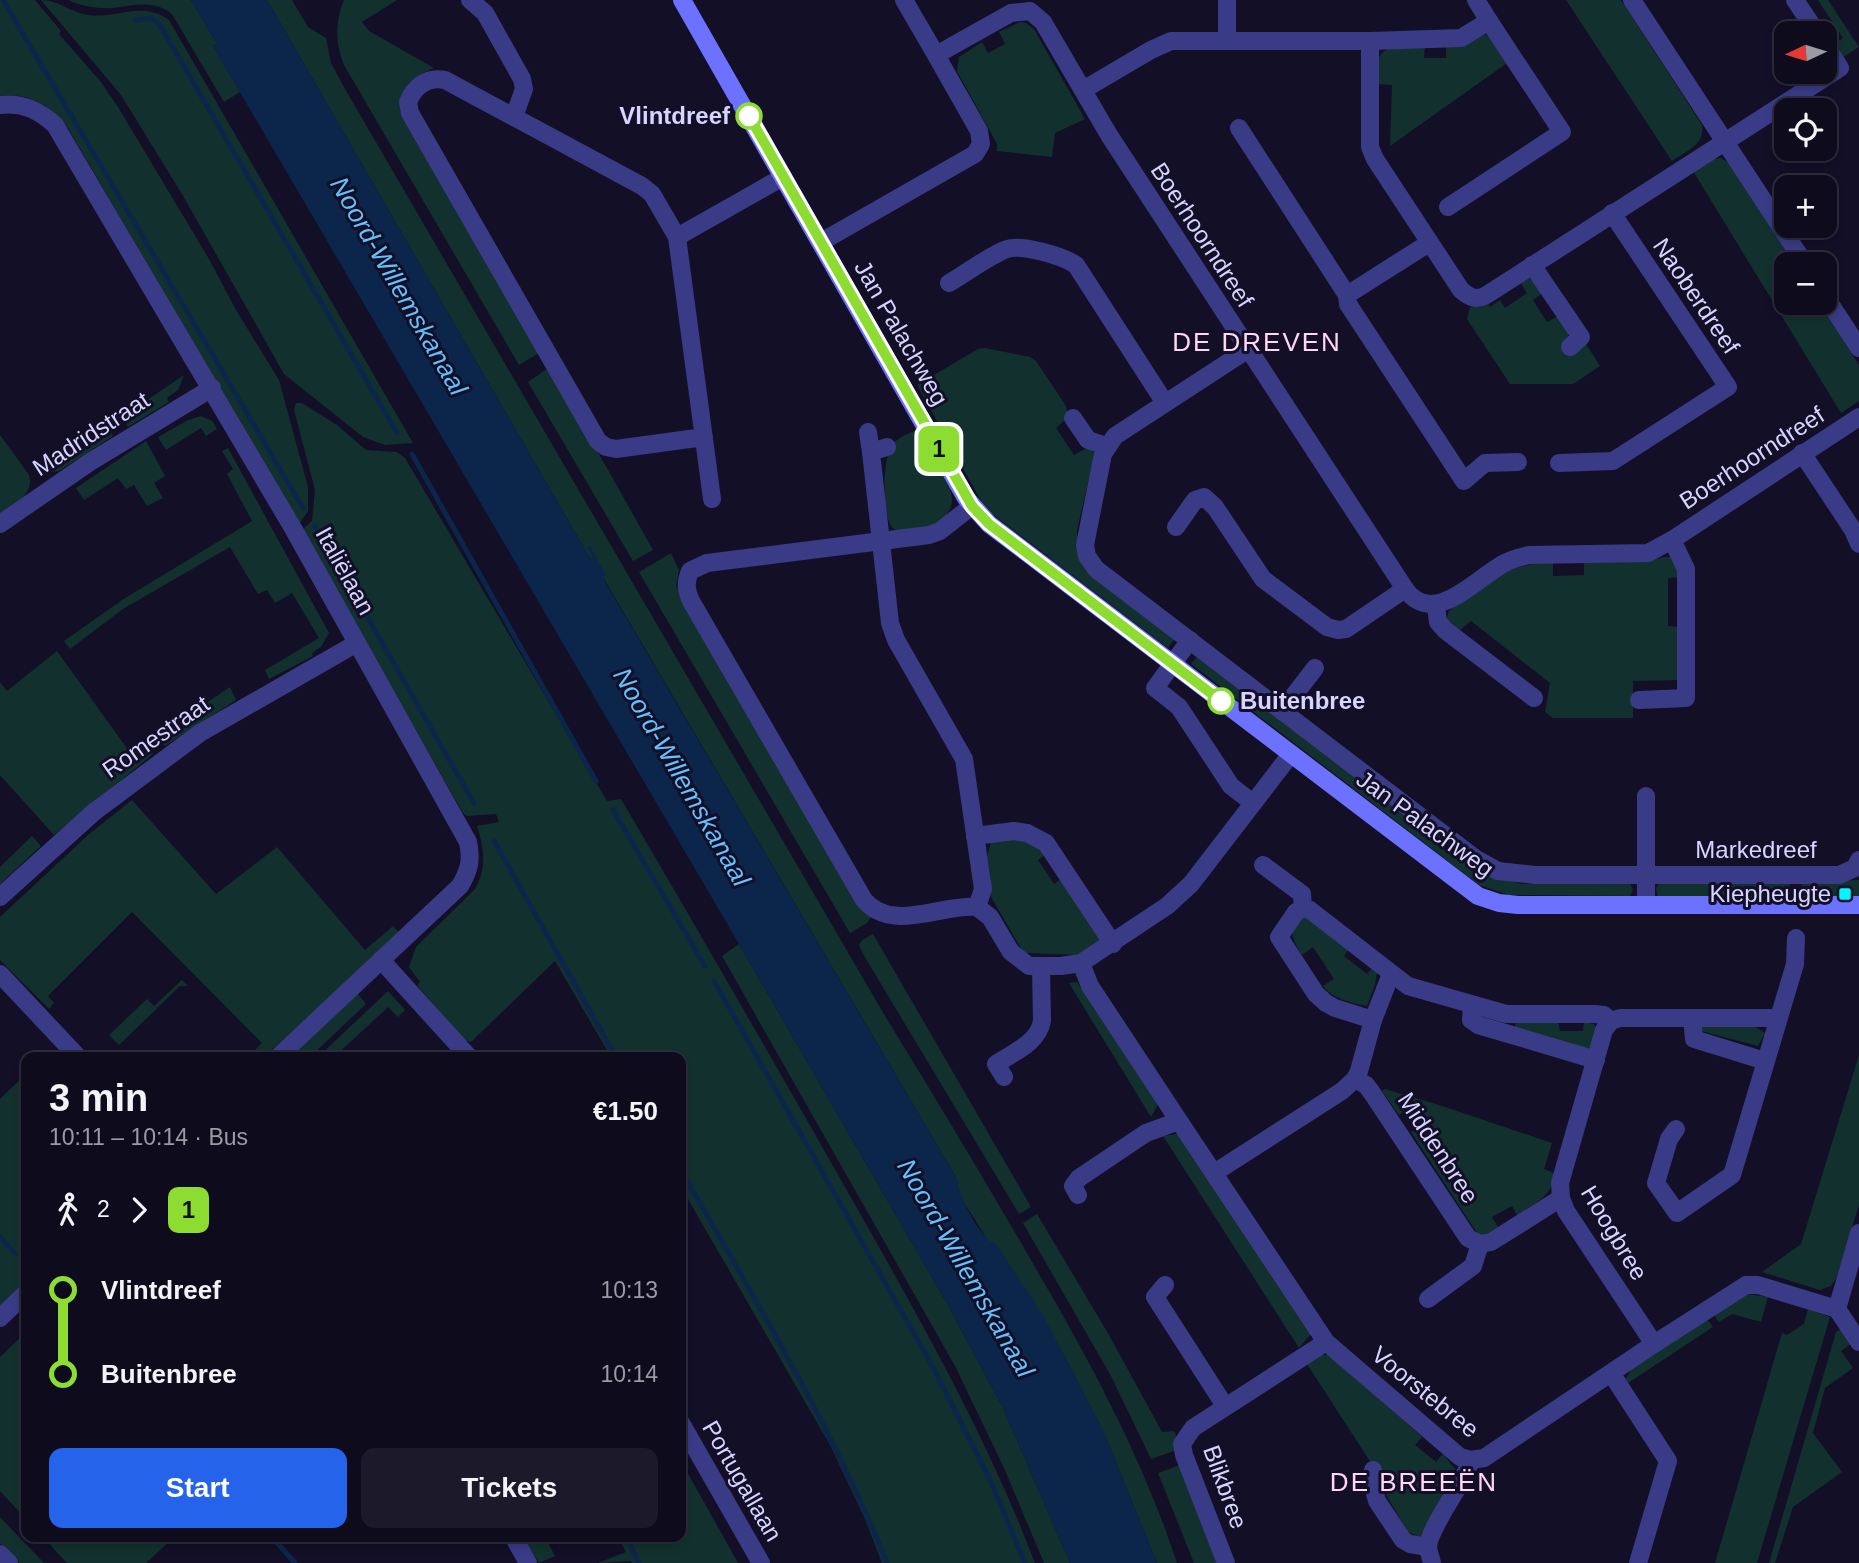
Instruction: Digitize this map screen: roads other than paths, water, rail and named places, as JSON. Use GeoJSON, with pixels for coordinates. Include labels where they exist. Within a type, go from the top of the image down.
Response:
{"type":"FeatureCollection","features":[{"type":"Feature","properties":{"kind":"street"},"geometry":{"type":"LineString","coordinates":[[470,0],[485,13],[522,79],[524,89],[514,117]]}},
{"type":"Feature","properties":{"kind":"street","name":"Jan Palachweg"},"geometry":{"type":"LineString","coordinates":[[682,0],[972,506],[989,524],[1478,896],[1507,904],[1859,905]]}},
{"type":"Feature","properties":{"kind":"street"},"geometry":{"type":"LineString","coordinates":[[821,242],[975,154],[981,144],[979,131],[904,0]]}},
{"type":"Feature","properties":{"kind":"street"},"geometry":{"type":"LineString","coordinates":[[1227,0],[1227,41]]}},
{"type":"Feature","properties":{"kind":"street"},"geometry":{"type":"LineString","coordinates":[[1448,207],[1562,132],[1476,0]]}},
{"type":"Feature","properties":{"kind":"street"},"geometry":{"type":"LineString","coordinates":[[1632,0],[1796,252]]}},
{"type":"Feature","properties":{"kind":"street"},"geometry":{"type":"LineString","coordinates":[[1795,0],[1809,21]]}},
{"type":"Feature","properties":{"kind":"street","name":"Boerhoorndreef"},"geometry":{"type":"LineString","coordinates":[[936,55],[1011,13],[1033,6],[1109,135],[1247,350],[1405,589],[1419,603],[1436,606],[1447,602],[1515,558],[1529,555],[1648,553],[1859,417]]}},
{"type":"Feature","properties":{"kind":"street"},"geometry":{"type":"LineString","coordinates":[[1083,90],[1171,41],[1461,38],[1489,21]]}},
{"type":"Feature","properties":{"kind":"street"},"geometry":{"type":"LineString","coordinates":[[1370,41],[1370,147],[1429,243],[1461,289],[1467,296],[1475,299],[1482,298],[1815,84]]}},
{"type":"Feature","properties":{"kind":"street"},"geometry":{"type":"LineString","coordinates":[[704,437],[617,449],[606,447],[598,441],[410,113],[408,102],[415,89],[429,80],[444,80],[642,186],[652,194],[677,237],[704,437],[712,499]]}},
{"type":"Feature","properties":{"kind":"street","name":"Italiëlaan"},"geometry":{"type":"LineString","coordinates":[[0,105],[24,106],[43,113],[55,125],[212,388],[468,842],[471,855],[468,871],[460,886],[283,1052]]}},
{"type":"Feature","properties":{"kind":"street"},"geometry":{"type":"LineString","coordinates":[[1239,128],[1347,295],[1348,304],[1464,481],[1485,463],[1518,462]]}},
{"type":"Feature","properties":{"kind":"street"},"geometry":{"type":"LineString","coordinates":[[677,237],[783,177]]}},
{"type":"Feature","properties":{"kind":"street","name":"Naoberdreef"},"geometry":{"type":"LineString","coordinates":[[1559,463],[1613,461],[1728,387],[1612,213]]}},
{"type":"Feature","properties":{"kind":"street"},"geometry":{"type":"LineString","coordinates":[[1347,295],[1429,243]]}},
{"type":"Feature","properties":{"kind":"street"},"geometry":{"type":"LineString","coordinates":[[949,283],[1008,249],[1021,248],[1066,258],[1076,265],[1166,403]]}},
{"type":"Feature","properties":{"kind":"street"},"geometry":{"type":"LineString","coordinates":[[1532,265],[1581,337],[1570,347]]}},
{"type":"Feature","properties":{"kind":"street"},"geometry":{"type":"LineString","coordinates":[[1837,314],[1859,348]]}},
{"type":"Feature","properties":{"kind":"street"},"geometry":{"type":"LineString","coordinates":[[1073,418],[1088,440],[1107,446],[1115,436],[1247,350]]}},
{"type":"Feature","properties":{"kind":"street","name":"Madridstraat"},"geometry":{"type":"LineString","coordinates":[[0,524],[90,462],[212,388]]}},
{"type":"Feature","properties":{"kind":"street"},"geometry":{"type":"LineString","coordinates":[[868,432],[879,449],[881,541],[892,632],[964,759],[983,889],[977,907]]}},
{"type":"Feature","properties":{"kind":"street","name":"Markedreef"},"geometry":{"type":"LineString","coordinates":[[1107,446],[1103,454],[1085,545],[1087,556],[1096,569],[1476,859],[1498,871],[1535,875],[1839,875],[1855,868],[1859,860]]}},
{"type":"Feature","properties":{"kind":"street"},"geometry":{"type":"LineString","coordinates":[[1802,453],[1853,530],[1859,544]]}},
{"type":"Feature","properties":{"kind":"street"},"geometry":{"type":"LineString","coordinates":[[1176,527],[1195,500],[1204,497],[1215,507],[1263,579],[1327,627],[1338,630],[1346,629],[1405,589]]}},
{"type":"Feature","properties":{"kind":"street"},"geometry":{"type":"LineString","coordinates":[[972,506],[940,531],[929,535],[707,563],[690,571],[686,581],[687,590],[872,910],[893,917],[977,907],[990,918],[1012,952],[1030,966],[1082,963],[1167,906],[1191,884],[1291,754]]}},
{"type":"Feature","properties":{"kind":"street","name":"Boerhoorndreef"},"geometry":{"type":"LineString","coordinates":[[1639,700],[1686,698],[1686,569],[1672,540]]}},
{"type":"Feature","properties":{"kind":"street"},"geometry":{"type":"LineString","coordinates":[[1436,606],[1438,622],[1445,630],[1534,698]]}},
{"type":"Feature","properties":{"kind":"street"},"geometry":{"type":"LineString","coordinates":[[1190,640],[1154,688],[1179,707],[1231,786],[1253,803]]}},
{"type":"Feature","properties":{"kind":"street","name":"Romestraat"},"geometry":{"type":"LineString","coordinates":[[0,897],[94,812],[200,733],[357,643]]}},
{"type":"Feature","properties":{"kind":"street"},"geometry":{"type":"LineString","coordinates":[[1282,711],[1315,668]]}},
{"type":"Feature","properties":{"kind":"street"},"geometry":{"type":"LineString","coordinates":[[1646,796],[1646,905]]}},
{"type":"Feature","properties":{"kind":"street"},"geometry":{"type":"LineString","coordinates":[[975,836],[1014,831],[1027,833],[1045,843],[1113,944]]}},
{"type":"Feature","properties":{"kind":"street"},"geometry":{"type":"LineString","coordinates":[[1263,865],[1302,894],[1303,908]]}},
{"type":"Feature","properties":{"kind":"street"},"geometry":{"type":"LineString","coordinates":[[1373,1020],[1335,1009],[1317,994],[1279,937],[1296,912],[1303,908],[1310,910],[1408,986],[1472,1006],[1504,1023],[1596,1060]]}},
{"type":"Feature","properties":{"kind":"street"},"geometry":{"type":"LineString","coordinates":[[1676,1129],[1669,1139],[1656,1183],[1676,1213],[1732,1175],[1794,964],[1796,938]]}},
{"type":"Feature","properties":{"kind":"street"},"geometry":{"type":"LineString","coordinates":[[381,960],[464,1052]]}},
{"type":"Feature","properties":{"kind":"street","name":"Voorstebree"},"geometry":{"type":"LineString","coordinates":[[1082,963],[1090,986],[1326,1342],[1460,1457],[1471,1460],[1484,1458],[1654,1343],[1746,1285],[1758,1285],[1837,1309]]}},
{"type":"Feature","properties":{"kind":"street"},"geometry":{"type":"LineString","coordinates":[[1004,1077],[996,1064],[1036,1038],[1041,1030],[1041,967]]}},
{"type":"Feature","properties":{"kind":"street"},"geometry":{"type":"LineString","coordinates":[[0,974],[73,1052]]}},
{"type":"Feature","properties":{"kind":"street"},"geometry":{"type":"LineString","coordinates":[[1214,1173],[1342,1091],[1355,1079],[1373,1020],[1391,974]]}},
{"type":"Feature","properties":{"kind":"street"},"geometry":{"type":"LineString","coordinates":[[1504,1023],[1595,1014],[1604,1015],[1611,1021],[1620,1018],[1777,1018]]}},
{"type":"Feature","properties":{"kind":"street"},"geometry":{"type":"LineString","coordinates":[[1692,1018],[1694,1039],[1765,1060]]}},
{"type":"Feature","properties":{"kind":"street","name":"Hoogbree"},"geometry":{"type":"LineString","coordinates":[[1611,1021],[1604,1030],[1560,1183],[1561,1198],[1566,1211],[1654,1343]]}},
{"type":"Feature","properties":{"kind":"street","name":"Middenbree"},"geometry":{"type":"LineString","coordinates":[[1355,1079],[1366,1085],[1372,1093],[1468,1238],[1480,1244]]}},
{"type":"Feature","properties":{"kind":"street"},"geometry":{"type":"LineString","coordinates":[[1078,1195],[1073,1186],[1079,1178],[1146,1133],[1180,1121]]}},
{"type":"Feature","properties":{"kind":"street"},"geometry":{"type":"LineString","coordinates":[[1428,1298],[1474,1266],[1480,1244],[1491,1242],[1561,1198]]}},
{"type":"Feature","properties":{"kind":"street"},"geometry":{"type":"LineString","coordinates":[[1859,1233],[1837,1309],[1859,1342]]}},
{"type":"Feature","properties":{"kind":"street","name":"Blikbree"},"geometry":{"type":"LineString","coordinates":[[1166,1285],[1155,1297],[1225,1406]]}},
{"type":"Feature","properties":{"kind":"street"},"geometry":{"type":"LineString","coordinates":[[0,1318],[21,1298]]}},
{"type":"Feature","properties":{"kind":"street","name":"Blikbree"},"geometry":{"type":"LineString","coordinates":[[1226,1563],[1182,1449],[1186,1435],[1225,1406],[1326,1342]]}},
{"type":"Feature","properties":{"kind":"street"},"geometry":{"type":"LineString","coordinates":[[1611,1373],[1668,1461],[1638,1563]]}},
{"type":"Feature","properties":{"kind":"street","name":"Portugallaan"},"geometry":{"type":"LineString","coordinates":[[686,1432],[761,1563]]}},
{"type":"Feature","properties":{"kind":"street"},"geometry":{"type":"LineString","coordinates":[[1373,1470],[1371,1482],[1377,1502],[1403,1541],[1430,1555],[1433,1532],[1466,1475],[1471,1460]]}},
{"type":"Feature","properties":{"kind":"street"},"geometry":{"type":"LineString","coordinates":[[516,1542],[528,1563]]}},
{"type":"Feature","properties":{"kind":"street"},"geometry":{"type":"LineString","coordinates":[[0,1554],[9,1563]]}},
{"type":"Feature","properties":{"kind":"water","name":"Noord-Willemskanaal"},"geometry":{"type":"Polygon","coordinates":[[[191,0],[267,0],[591,560],[593,558],[587,548],[590,546],[605,573],[604,580],[957,1179],[971,1217],[990,1241],[997,1245],[1044,1317],[1105,1435],[1157,1563],[1070,1563],[1003,1408],[949,1307],[214,48],[213,45],[217,44],[191,0]]]}},
{"type":"Feature","properties":{"kind":"waterway"},"geometry":{"type":"LineString","coordinates":[[3,0],[303,508]]}},
{"type":"Feature","properties":{"kind":"waterway"},"geometry":{"type":"LineString","coordinates":[[136,20],[151,18],[160,25],[397,433]]}},
{"type":"Feature","properties":{"kind":"waterway"},"geometry":{"type":"LineString","coordinates":[[412,454],[596,781]]}},
{"type":"Feature","properties":{"kind":"waterway"},"geometry":{"type":"LineString","coordinates":[[315,526],[474,803]]}},
{"type":"Feature","properties":{"kind":"waterway"},"geometry":{"type":"LineString","coordinates":[[613,810],[705,966]]}},
{"type":"Feature","properties":{"kind":"waterway"},"geometry":{"type":"LineString","coordinates":[[494,841],[613,1052]]}},
{"type":"Feature","properties":{"kind":"waterway"},"geometry":{"type":"LineString","coordinates":[[714,981],[934,1369],[991,1482],[1025,1563]]}},
{"type":"Feature","properties":{"kind":"waterway"},"geometry":{"type":"LineString","coordinates":[[686,1179],[817,1412],[887,1563]]}},
{"type":"Feature","properties":{"kind":"waterway"},"geometry":{"type":"LineString","coordinates":[[0,1237],[15,1254]]}},
{"type":"Feature","properties":{"kind":"waterway"},"geometry":{"type":"LineString","coordinates":[[276,1542],[295,1563]]}},
{"type":"Feature","properties":{"kind":"waterway"},"geometry":{"type":"LineString","coordinates":[[629,1542],[639,1563]]}},
{"type":"Feature","properties":{"kind":"place","name":"Vlintdreef"},"geometry":{"type":"Point","coordinates":[749,116]}},
{"type":"Feature","properties":{"kind":"place","name":"Buitenbree"},"geometry":{"type":"Point","coordinates":[1221,701]}},
{"type":"Feature","properties":{"kind":"place","name":"Kiepheugte"},"geometry":{"type":"Point","coordinates":[1845,894]}},
{"type":"Feature","properties":{"kind":"district","name":"DE DREVEN"},"geometry":{"type":"Point","coordinates":[1257,342]}},
{"type":"Feature","properties":{"kind":"district","name":"DE BREEËN"},"geometry":{"type":"Point","coordinates":[1414,1482]}}]}
